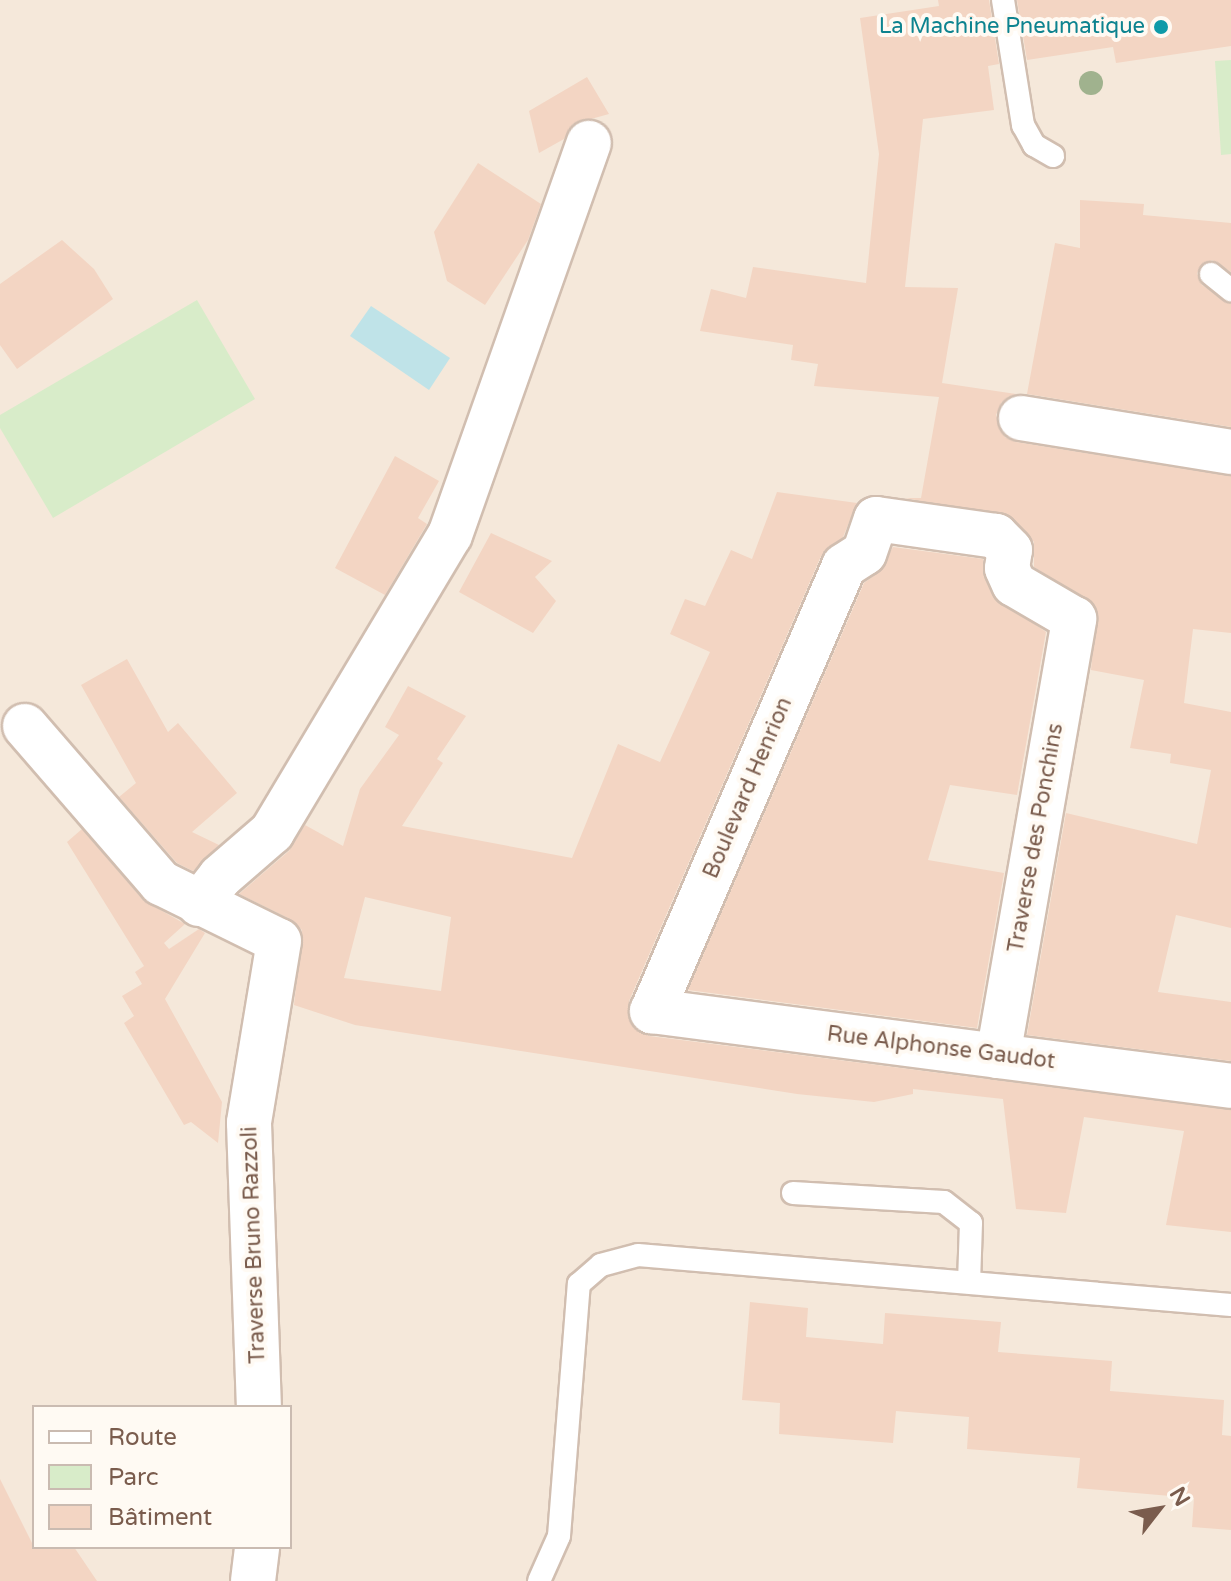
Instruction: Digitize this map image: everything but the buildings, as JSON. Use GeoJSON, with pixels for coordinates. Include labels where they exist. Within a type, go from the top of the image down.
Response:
{"type":"FeatureCollection","features":[{"type":"Feature","properties":{"kind":"street"},"geometry":{"type":"LineString","coordinates":[[25,726],[161,883],[199,904],[220,877],[272,832],[450,535],[589,143]]}},
{"type":"Feature","properties":{"kind":"street"},"geometry":{"type":"LineString","coordinates":[[1021,418],[1231,452]]}},
{"type":"Feature","properties":{"kind":"street","name":"Boulevard Henrion"},"geometry":{"type":"LineString","coordinates":[[652,1011],[844,566],[864,553],[876,519],[996,536],[1010,550],[1007,568],[1014,584],[1074,619]]}},
{"type":"Feature","properties":{"kind":"street","name":"Traverse des Ponchins"},"geometry":{"type":"LineString","coordinates":[[998,1056],[1074,619]]}},
{"type":"Feature","properties":{"kind":"street","name":"Traverse Bruno Razzoli"},"geometry":{"type":"LineString","coordinates":[[199,904],[279,941],[249,1123],[259,1405]]}},
{"type":"Feature","properties":{"kind":"street","name":"Rue Alphonse Gaudot"},"geometry":{"type":"LineString","coordinates":[[652,1011],[1231,1086]]}},
{"type":"Feature","properties":{"kind":"street"},"geometry":{"type":"LineString","coordinates":[[253,1581],[257,1549]]}},
{"type":"Feature","properties":{"kind":"lane"},"geometry":{"type":"LineString","coordinates":[[1003,0],[1023,125],[1034,145],[1053,156]]}},
{"type":"Feature","properties":{"kind":"lane"},"geometry":{"type":"LineString","coordinates":[[1211,274],[1231,290]]}},
{"type":"Feature","properties":{"kind":"lane"},"geometry":{"type":"LineString","coordinates":[[793,1193],[944,1202],[971,1223],[969,1282]]}},
{"type":"Feature","properties":{"kind":"lane"},"geometry":{"type":"LineString","coordinates":[[539,1581],[559,1536],[579,1284],[601,1265],[638,1255],[1231,1305]]}},
{"type":"Feature","properties":{"kind":"shaded area"},"geometry":{"type":"Polygon","coordinates":[[[0,0],[1231,0],[1231,1581],[0,1581],[0,0]]]}},
{"type":"Feature","properties":{"kind":"green space"},"geometry":{"type":"Polygon","coordinates":[[[1231,60],[1231,154],[1221,155],[1215,61],[1231,60]]]}},
{"type":"Feature","properties":{"kind":"green space"},"geometry":{"type":"Polygon","coordinates":[[[197,300],[255,399],[53,518],[0,428],[0,415],[197,300]]]}},
{"type":"Feature","properties":{"kind":"water"},"geometry":{"type":"Polygon","coordinates":[[[371,306],[450,358],[429,390],[350,336],[371,306]]]}},
{"type":"Feature","properties":{"kind":"place","name":"La Machine Pneumatique"},"geometry":{"type":"Point","coordinates":[1161,27]}}]}
